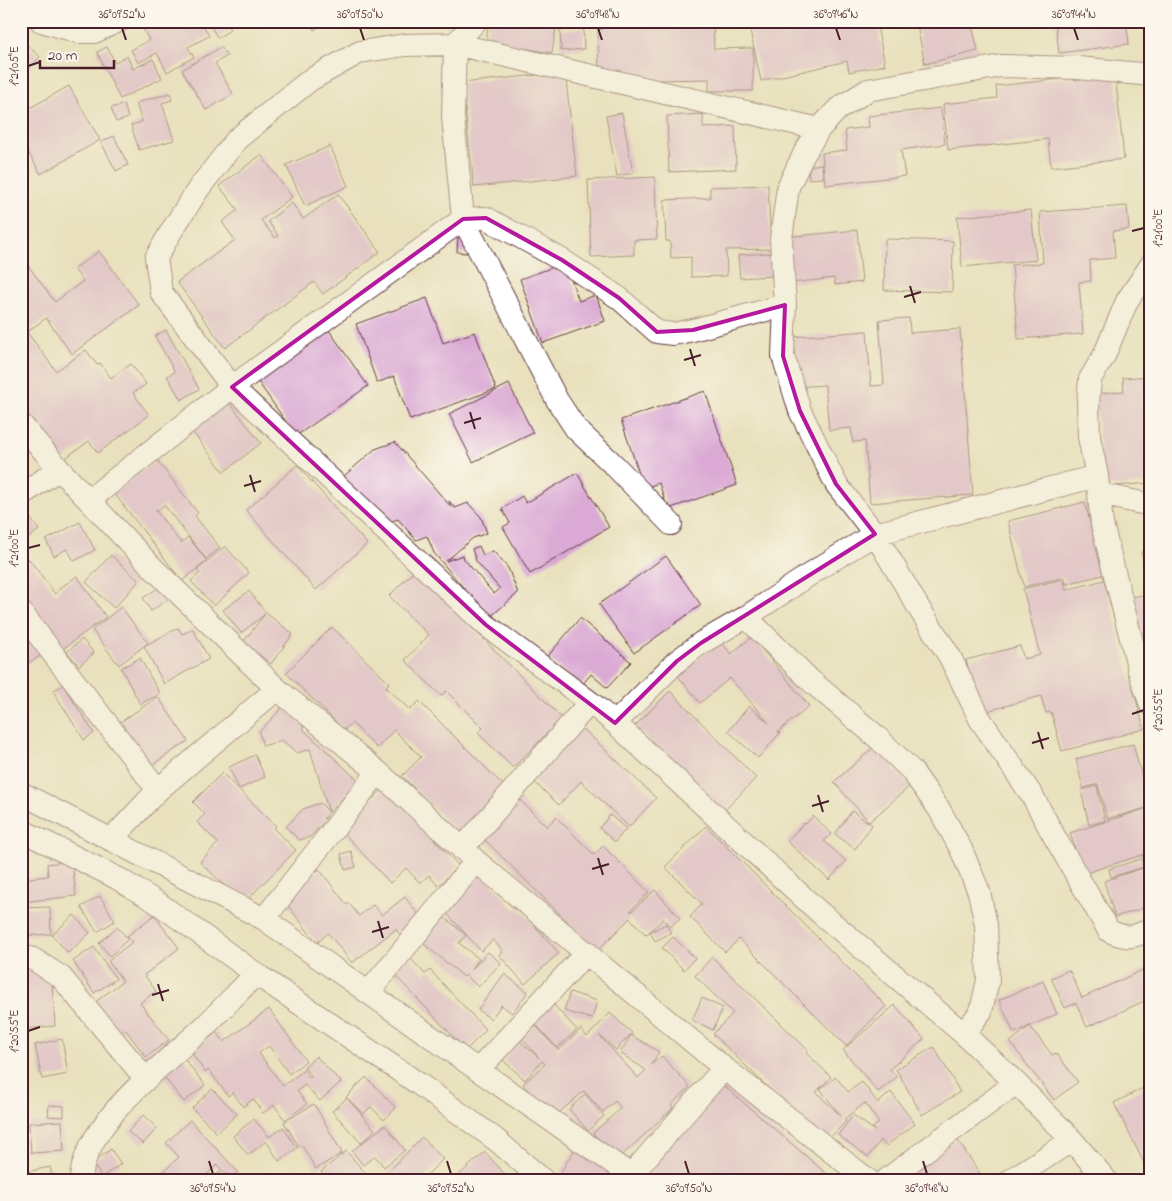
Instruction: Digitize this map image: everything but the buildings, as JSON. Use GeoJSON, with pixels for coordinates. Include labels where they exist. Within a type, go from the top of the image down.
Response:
{"type":"FeatureCollection","features":[{"type":"Feature","properties":{"kind":"street"},"geometry":{"type":"LineString","coordinates":[[41,21],[79,32],[94,32],[119,21]]}},
{"type":"Feature","properties":{"kind":"street"},"geometry":{"type":"LineString","coordinates":[[476,21],[455,44],[453,117],[463,218],[557,400],[576,429],[671,524]]}},
{"type":"Feature","properties":{"kind":"street"},"geometry":{"type":"LineString","coordinates":[[819,129],[455,44],[405,45],[360,52],[310,80],[237,139],[199,188],[156,258],[161,292],[232,388],[486,625],[590,702],[615,723],[818,910],[964,1034],[1072,1140],[1106,1180]]}},
{"type":"Feature","properties":{"kind":"street"},"geometry":{"type":"LineString","coordinates":[[1151,75],[1078,68],[1001,66],[868,90],[838,109],[819,129],[804,154],[788,187],[781,239],[784,305],[782,356],[800,411],[836,484],[875,534],[950,657],[980,719],[1033,797],[1109,931],[1123,937],[1139,935],[1151,929]]}},
{"type":"Feature","properties":{"kind":"street"},"geometry":{"type":"LineString","coordinates":[[89,500],[232,388],[463,218],[486,218],[562,260],[619,298],[657,332],[673,334],[784,305]]}},
{"type":"Feature","properties":{"kind":"street"},"geometry":{"type":"LineString","coordinates":[[1151,265],[1127,301],[1104,356],[1090,379],[1088,404],[1089,437],[1098,485],[1102,524],[1139,670],[1151,705]]}},
{"type":"Feature","properties":{"kind":"street"},"geometry":{"type":"LineString","coordinates":[[21,424],[58,469],[154,569],[276,689],[378,772],[469,855],[724,1068],[868,1180]]}},
{"type":"Feature","properties":{"kind":"street"},"geometry":{"type":"LineString","coordinates":[[21,495],[58,469]]}},
{"type":"Feature","properties":{"kind":"street"},"geometry":{"type":"LineString","coordinates":[[615,723],[677,661],[701,643],[746,617],[824,565],[875,534],[1098,485],[1151,505]]}},
{"type":"Feature","properties":{"kind":"street"},"geometry":{"type":"LineString","coordinates":[[21,612],[158,790]]}},
{"type":"Feature","properties":{"kind":"street"},"geometry":{"type":"LineString","coordinates":[[746,617],[811,681],[878,738],[912,771],[939,809],[961,849],[979,892],[986,925],[988,980],[981,1011],[964,1034]]}},
{"type":"Feature","properties":{"kind":"street"},"geometry":{"type":"LineString","coordinates":[[111,840],[158,790],[276,689]]}},
{"type":"Feature","properties":{"kind":"street"},"geometry":{"type":"LineString","coordinates":[[368,993],[469,855],[590,702]]}},
{"type":"Feature","properties":{"kind":"street"},"geometry":{"type":"LineString","coordinates":[[264,919],[378,772]]}},
{"type":"Feature","properties":{"kind":"street"},"geometry":{"type":"LineString","coordinates":[[21,793],[264,919],[478,1070],[635,1177],[724,1068]]}},
{"type":"Feature","properties":{"kind":"street"},"geometry":{"type":"LineString","coordinates":[[21,830],[117,878],[158,903],[256,974],[495,1139],[543,1180]]}},
{"type":"Feature","properties":{"kind":"street"},"geometry":{"type":"LineString","coordinates":[[478,1070],[587,952]]}},
{"type":"Feature","properties":{"kind":"street"},"geometry":{"type":"LineString","coordinates":[[21,956],[33,959],[61,977],[145,1078]]}},
{"type":"Feature","properties":{"kind":"street"},"geometry":{"type":"LineString","coordinates":[[81,1180],[86,1154],[106,1124],[145,1078],[204,1027],[256,974]]}},
{"type":"Feature","properties":{"kind":"street"},"geometry":{"type":"LineString","coordinates":[[886,1180],[1016,1083]]}},
{"type":"Feature","properties":{"kind":"street"},"geometry":{"type":"LineString","coordinates":[[1010,1180],[1072,1140]]}},
{"type":"Feature","properties":{"kind":"highlighted area"},"geometry":{"type":"Polygon","coordinates":[[[486,218],[562,260],[619,298],[657,332],[693,330],[785,305],[783,356],[800,411],[836,484],[875,534],[701,643],[677,661],[615,723],[486,625],[232,387],[463,219],[486,218]]]}}]}
